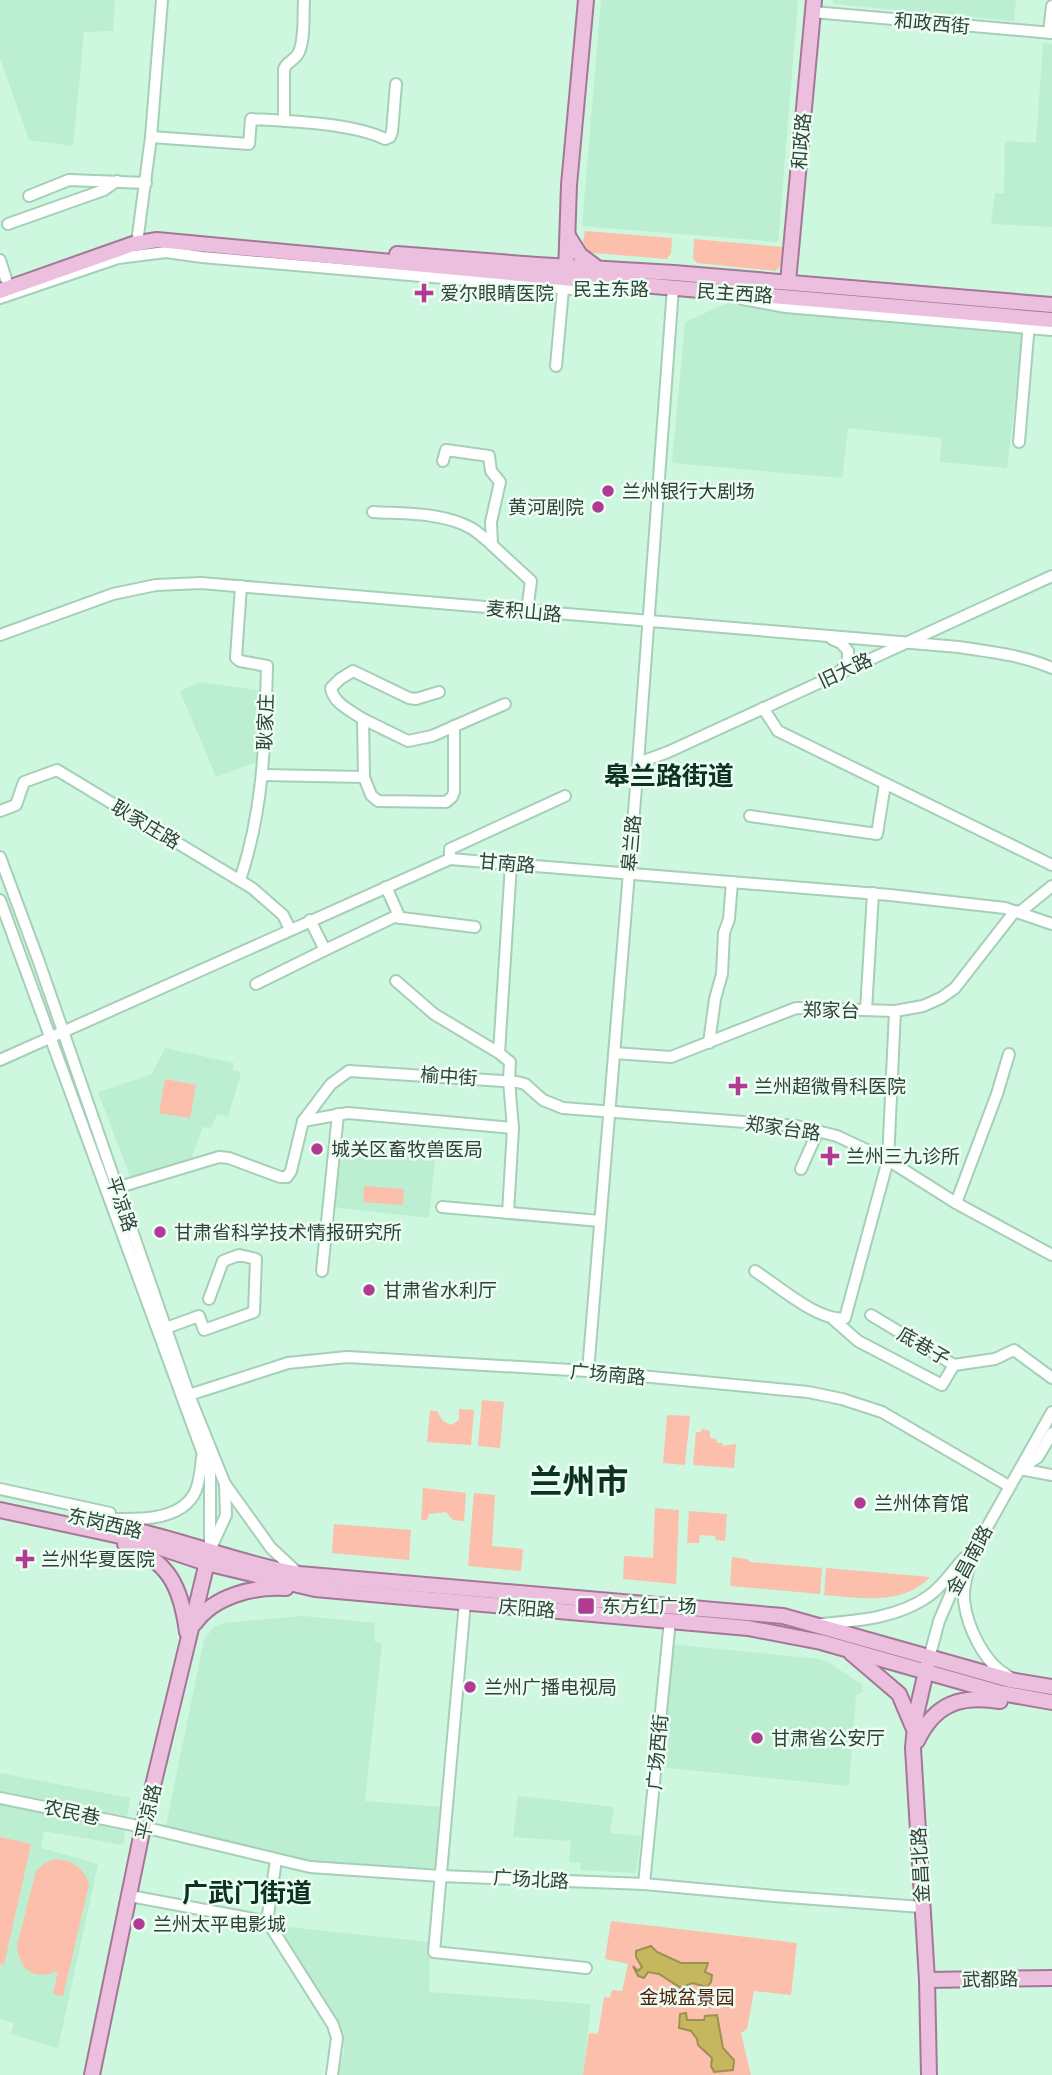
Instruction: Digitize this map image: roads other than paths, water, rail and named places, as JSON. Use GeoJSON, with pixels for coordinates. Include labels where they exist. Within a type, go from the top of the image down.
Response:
{"type":"FeatureCollection","features":[{"type":"Feature","properties":{"kind":"main road"},"geometry":{"type":"LineString","coordinates":[[565,278],[569,185],[586,0]]}},
{"type":"Feature","properties":{"kind":"main road","name":"和政路"},"geometry":{"type":"LineString","coordinates":[[788,282],[813,6]]}},
{"type":"Feature","properties":{"kind":"main road","name":"民主东路"},"geometry":{"type":"LineString","coordinates":[[2,284],[138,235],[158,233],[537,265],[565,278],[596,268],[673,281]]}},
{"type":"Feature","properties":{"kind":"main road"},"geometry":{"type":"LineString","coordinates":[[568,236],[580,256],[596,268]]}},
{"type":"Feature","properties":{"kind":"main road","name":"民主东路"},"geometry":{"type":"LineString","coordinates":[[2,284],[133,244],[157,240],[203,251],[565,278],[673,281]]}},
{"type":"Feature","properties":{"kind":"main road","name":"民主西路"},"geometry":{"type":"LineString","coordinates":[[673,281],[788,282],[1052,320]]}},
{"type":"Feature","properties":{"kind":"main road","name":"民主西路"},"geometry":{"type":"LineString","coordinates":[[673,281],[1030,316],[1052,305]]}},
{"type":"Feature","properties":{"kind":"main road","name":"东岗西路"},"geometry":{"type":"LineString","coordinates":[[0,1501],[208,1557]]}},
{"type":"Feature","properties":{"kind":"main road","name":"东岗西路"},"geometry":{"type":"LineString","coordinates":[[0,1510],[78,1522]]}},
{"type":"Feature","properties":{"kind":"main road"},"geometry":{"type":"LineString","coordinates":[[78,1522],[131,1546],[165,1568],[179,1593],[188,1641]]}},
{"type":"Feature","properties":{"kind":"main road","name":"庆阳路"},"geometry":{"type":"LineString","coordinates":[[208,1557],[299,1574],[783,1616],[812,1624],[1001,1693],[1052,1707]]}},
{"type":"Feature","properties":{"kind":"main road","name":"庆阳路"},"geometry":{"type":"LineString","coordinates":[[208,1557],[315,1589],[748,1628],[1052,1687]]}},
{"type":"Feature","properties":{"kind":"main road","name":"平凉路"},"geometry":{"type":"LineString","coordinates":[[92,2075],[143,1827],[208,1557]]}},
{"type":"Feature","properties":{"kind":"main road"},"geometry":{"type":"LineString","coordinates":[[188,1641],[194,1624],[203,1612],[216,1602],[245,1592],[278,1587],[315,1589]]}},
{"type":"Feature","properties":{"kind":"main road"},"geometry":{"type":"LineString","coordinates":[[846,1649],[899,1693],[914,1728]]}},
{"type":"Feature","properties":{"kind":"main road","name":"金昌北路"},"geometry":{"type":"LineString","coordinates":[[928,1665],[914,1728],[913,1748],[928,1983],[929,2075]]}},
{"type":"Feature","properties":{"kind":"main road"},"geometry":{"type":"LineString","coordinates":[[913,1748],[925,1724],[947,1705],[984,1699],[1052,1707]]}},
{"type":"Feature","properties":{"kind":"main road","name":"武都路"},"geometry":{"type":"LineString","coordinates":[[928,1983],[1052,1978]]}},
{"type":"Feature","properties":{"kind":"main road","name":"武都路"},"geometry":{"type":"LineString","coordinates":[[928,1983],[1052,1984]]}},
{"type":"Feature","properties":{"kind":"street"},"geometry":{"type":"LineString","coordinates":[[138,235],[151,137],[162,0]]}},
{"type":"Feature","properties":{"kind":"street"},"geometry":{"type":"LineString","coordinates":[[284,121],[284,69],[286,63],[298,55],[301,47],[304,0]]}},
{"type":"Feature","properties":{"kind":"street","name":"和政西街"},"geometry":{"type":"LineString","coordinates":[[813,6],[1051,33]]}},
{"type":"Feature","properties":{"kind":"street"},"geometry":{"type":"LineString","coordinates":[[1051,33],[1052,6]]}},
{"type":"Feature","properties":{"kind":"street"},"geometry":{"type":"LineString","coordinates":[[151,137],[249,144],[251,119],[358,131],[385,139],[390,137],[392,132],[396,84]]}},
{"type":"Feature","properties":{"kind":"street"},"geometry":{"type":"LineString","coordinates":[[29,196],[69,180],[146,183]]}},
{"type":"Feature","properties":{"kind":"street"},"geometry":{"type":"LineString","coordinates":[[8,224],[104,190],[117,181]]}},
{"type":"Feature","properties":{"kind":"street","name":"民主东路"},"geometry":{"type":"LineString","coordinates":[[0,298],[118,258],[203,251]]}},
{"type":"Feature","properties":{"kind":"street"},"geometry":{"type":"LineString","coordinates":[[0,260],[2,284]]}},
{"type":"Feature","properties":{"kind":"street"},"geometry":{"type":"LineString","coordinates":[[556,366],[565,278]]}},
{"type":"Feature","properties":{"kind":"street","name":"皋兰路"},"geometry":{"type":"LineString","coordinates":[[588,1371],[638,763],[673,281]]}},
{"type":"Feature","properties":{"kind":"street"},"geometry":{"type":"LineString","coordinates":[[1019,442],[1030,316]]}},
{"type":"Feature","properties":{"kind":"street","name":"民主西路"},"geometry":{"type":"LineString","coordinates":[[1030,316],[1052,330]]}},
{"type":"Feature","properties":{"kind":"street"},"geometry":{"type":"LineString","coordinates":[[443,461],[446,450],[489,456],[491,471],[500,482],[491,522],[492,545]]}},
{"type":"Feature","properties":{"kind":"street"},"geometry":{"type":"LineString","coordinates":[[373,512],[430,515],[470,528],[530,581],[527,611]]}},
{"type":"Feature","properties":{"kind":"street","name":"旧大路"},"geometry":{"type":"LineString","coordinates":[[638,763],[668,752],[1052,576]]}},
{"type":"Feature","properties":{"kind":"street","name":"麦积山路"},"geometry":{"type":"LineString","coordinates":[[0,635],[113,594],[145,587],[201,583],[905,642],[1013,655],[1052,668]]}},
{"type":"Feature","properties":{"kind":"street","name":"耿家庄"},"geometry":{"type":"LineString","coordinates":[[240,880],[252,845],[263,775],[267,666],[236,658],[242,586]]}},
{"type":"Feature","properties":{"kind":"street"},"geometry":{"type":"LineString","coordinates":[[959,618],[946,627],[945,637],[953,645],[975,650]]}},
{"type":"Feature","properties":{"kind":"street"},"geometry":{"type":"LineString","coordinates":[[813,635],[836,640],[848,651],[848,663],[828,678]]}},
{"type":"Feature","properties":{"kind":"street"},"geometry":{"type":"LineString","coordinates":[[439,692],[416,699],[409,698],[353,671],[331,688],[335,700],[363,719],[408,741],[432,736],[505,704]]}},
{"type":"Feature","properties":{"kind":"street"},"geometry":{"type":"LineString","coordinates":[[763,708],[778,731],[1052,865]]}},
{"type":"Feature","properties":{"kind":"street"},"geometry":{"type":"LineString","coordinates":[[363,719],[364,777],[371,795],[378,801],[446,802],[452,797],[454,726]]}},
{"type":"Feature","properties":{"kind":"street","name":"耿家庄路"},"geometry":{"type":"LineString","coordinates":[[0,811],[16,805],[24,782],[57,770],[252,888],[283,915],[290,929]]}},
{"type":"Feature","properties":{"kind":"street"},"geometry":{"type":"LineString","coordinates":[[263,775],[364,777]]}},
{"type":"Feature","properties":{"kind":"street"},"geometry":{"type":"LineString","coordinates":[[750,816],[877,834],[885,784]]}},
{"type":"Feature","properties":{"kind":"street"},"geometry":{"type":"LineString","coordinates":[[450,859],[450,849],[565,796]]}},
{"type":"Feature","properties":{"kind":"street","name":"平凉路"},"geometry":{"type":"LineString","coordinates":[[0,857],[39,962],[57,1035]]}},
{"type":"Feature","properties":{"kind":"street","name":"甘南路"},"geometry":{"type":"LineString","coordinates":[[0,1060],[450,859],[873,893],[1006,908],[1052,923]]}},
{"type":"Feature","properties":{"kind":"street"},"geometry":{"type":"LineString","coordinates":[[499,1053],[511,864]]}},
{"type":"Feature","properties":{"kind":"street"},"geometry":{"type":"LineString","coordinates":[[709,1042],[715,999],[722,974],[724,933],[729,919],[732,882]]}},
{"type":"Feature","properties":{"kind":"street"},"geometry":{"type":"LineString","coordinates":[[386,887],[400,918]]}},
{"type":"Feature","properties":{"kind":"street","name":"郑家台"},"geometry":{"type":"LineString","coordinates":[[614,1053],[671,1057],[796,1008],[895,1011],[932,1002],[955,988],[1017,912],[1052,887]]}},
{"type":"Feature","properties":{"kind":"street"},"geometry":{"type":"LineString","coordinates":[[866,1010],[873,893]]}},
{"type":"Feature","properties":{"kind":"street","name":"平凉路"},"geometry":{"type":"LineString","coordinates":[[0,900],[57,1035],[210,1473],[208,1557]]}},
{"type":"Feature","properties":{"kind":"street"},"geometry":{"type":"LineString","coordinates":[[256,984],[394,917],[475,928]]}},
{"type":"Feature","properties":{"kind":"street"},"geometry":{"type":"LineString","coordinates":[[310,920],[325,950]]}},
{"type":"Feature","properties":{"kind":"street"},"geometry":{"type":"LineString","coordinates":[[396,981],[434,1014],[510,1062],[513,1129],[508,1213]]}},
{"type":"Feature","properties":{"kind":"street"},"geometry":{"type":"LineString","coordinates":[[755,1271],[823,1316],[845,1318],[888,1160],[895,1011]]}},
{"type":"Feature","properties":{"kind":"street"},"geometry":{"type":"LineString","coordinates":[[956,1203],[1009,1054]]}},
{"type":"Feature","properties":{"kind":"street","name":"榆中街"},"geometry":{"type":"LineString","coordinates":[[113,1192],[219,1157],[229,1157],[280,1177],[287,1177],[303,1121],[331,1084],[349,1071],[509,1081],[525,1084],[543,1100],[563,1108],[609,1113]]}},
{"type":"Feature","properties":{"kind":"street"},"geometry":{"type":"LineString","coordinates":[[303,1121],[348,1113],[513,1129]]}},
{"type":"Feature","properties":{"kind":"street","name":"郑家台路"},"geometry":{"type":"LineString","coordinates":[[609,1113],[797,1126],[837,1136],[888,1160],[956,1203],[1052,1255]]}},
{"type":"Feature","properties":{"kind":"street"},"geometry":{"type":"LineString","coordinates":[[322,1271],[338,1114]]}},
{"type":"Feature","properties":{"kind":"street"},"geometry":{"type":"LineString","coordinates":[[801,1169],[818,1131]]}},
{"type":"Feature","properties":{"kind":"street","name":"平凉路"},"geometry":{"type":"LineString","coordinates":[[113,1192],[225,1483],[226,1515],[208,1557]]}},
{"type":"Feature","properties":{"kind":"street"},"geometry":{"type":"LineString","coordinates":[[442,1207],[600,1221]]}},
{"type":"Feature","properties":{"kind":"street"},"geometry":{"type":"LineString","coordinates":[[166,1328],[199,1316],[204,1330],[254,1311],[256,1259],[239,1255],[223,1261],[209,1298]]}},
{"type":"Feature","properties":{"kind":"street","name":"底巷子"},"geometry":{"type":"LineString","coordinates":[[871,1315],[954,1365],[995,1359],[1014,1350],[1052,1378]]}},
{"type":"Feature","properties":{"kind":"street"},"geometry":{"type":"LineString","coordinates":[[831,1317],[858,1341],[942,1385],[954,1365]]}},
{"type":"Feature","properties":{"kind":"street","name":"广场南路"},"geometry":{"type":"LineString","coordinates":[[189,1395],[264,1369],[314,1359],[347,1357],[588,1371],[807,1392],[842,1399],[882,1412],[1009,1486]]}},
{"type":"Feature","properties":{"kind":"street","name":"金昌南路"},"geometry":{"type":"LineString","coordinates":[[928,1665],[946,1604],[977,1543],[1052,1412]]}},
{"type":"Feature","properties":{"kind":"street","name":"金昌南路"},"geometry":{"type":"LineString","coordinates":[[1020,1469],[1038,1457],[1052,1433]]}},
{"type":"Feature","properties":{"kind":"street"},"geometry":{"type":"LineString","coordinates":[[78,1522],[167,1515],[185,1504],[197,1489],[203,1454]]}},
{"type":"Feature","properties":{"kind":"street"},"geometry":{"type":"LineString","coordinates":[[1020,1469],[1052,1475]]}},
{"type":"Feature","properties":{"kind":"street"},"geometry":{"type":"LineString","coordinates":[[225,1483],[271,1548],[299,1574]]}},
{"type":"Feature","properties":{"kind":"street","name":"东岗西路"},"geometry":{"type":"LineString","coordinates":[[0,1489],[130,1518]]}},
{"type":"Feature","properties":{"kind":"street"},"geometry":{"type":"LineString","coordinates":[[812,1624],[853,1621],[901,1611],[931,1594],[977,1543]]}},
{"type":"Feature","properties":{"kind":"street"},"geometry":{"type":"LineString","coordinates":[[977,1543],[968,1569],[964,1598],[972,1627],[985,1655],[996,1670],[1034,1685]]}},
{"type":"Feature","properties":{"kind":"street"},"geometry":{"type":"LineString","coordinates":[[465,1602],[433,1952],[586,1968]]}},
{"type":"Feature","properties":{"kind":"street","name":"广场西街"},"geometry":{"type":"LineString","coordinates":[[644,1884],[670,1620]]}},
{"type":"Feature","properties":{"kind":"street","name":"农民巷"},"geometry":{"type":"LineString","coordinates":[[0,1798],[143,1827]]}},
{"type":"Feature","properties":{"kind":"street","name":"广场北路"},"geometry":{"type":"LineString","coordinates":[[143,1827],[310,1867],[441,1876],[644,1884],[922,1907]]}},
{"type":"Feature","properties":{"kind":"street"},"geometry":{"type":"LineString","coordinates":[[276,1860],[270,1899],[270,1922],[333,2025],[337,2038],[332,2075]]}},
{"type":"Feature","properties":{"kind":"street"},"geometry":{"type":"LineString","coordinates":[[130,1896],[270,1922]]}},
{"type":"Feature","properties":{"kind":"place","name":"爱尔眼睛医院"},"geometry":{"type":"Point","coordinates":[424,293]}},
{"type":"Feature","properties":{"kind":"place","name":"兰州银行大剧场"},"geometry":{"type":"Point","coordinates":[608,491]}},
{"type":"Feature","properties":{"kind":"place","name":"黄河剧院"},"geometry":{"type":"Point","coordinates":[598,507]}},
{"type":"Feature","properties":{"kind":"place","name":"兰州超微骨科医院"},"geometry":{"type":"Point","coordinates":[738,1086]}},
{"type":"Feature","properties":{"kind":"place","name":"城关区畜牧兽医局"},"geometry":{"type":"Point","coordinates":[317,1149]}},
{"type":"Feature","properties":{"kind":"place","name":"兰州三九诊所"},"geometry":{"type":"Point","coordinates":[830,1156]}},
{"type":"Feature","properties":{"kind":"place","name":"甘肃省科学技术情报研究所"},"geometry":{"type":"Point","coordinates":[160,1232]}},
{"type":"Feature","properties":{"kind":"place","name":"甘肃省水利厅"},"geometry":{"type":"Point","coordinates":[369,1290]}},
{"type":"Feature","properties":{"kind":"place","name":"兰州体育馆"},"geometry":{"type":"Point","coordinates":[860,1503]}},
{"type":"Feature","properties":{"kind":"place","name":"兰州华夏医院"},"geometry":{"type":"Point","coordinates":[25,1559]}},
{"type":"Feature","properties":{"kind":"place","name":"东方红广场"},"geometry":{"type":"Point","coordinates":[586,1606]}},
{"type":"Feature","properties":{"kind":"place","name":"兰州广播电视局"},"geometry":{"type":"Point","coordinates":[470,1687]}},
{"type":"Feature","properties":{"kind":"place","name":"甘肃省公安厅"},"geometry":{"type":"Point","coordinates":[757,1738]}},
{"type":"Feature","properties":{"kind":"place","name":"兰州太平电影城"},"geometry":{"type":"Point","coordinates":[139,1924]}},
{"type":"Feature","properties":{"kind":"district","name":"皋兰路街道"},"geometry":{"type":"Point","coordinates":[669,776]}},
{"type":"Feature","properties":{"kind":"district","name":"兰州市"},"geometry":{"type":"Point","coordinates":[579,1481]}},
{"type":"Feature","properties":{"kind":"district","name":"广武门街道"},"geometry":{"type":"Point","coordinates":[247,1893]}},
{"type":"Feature","properties":{"kind":"park label","name":"金城盆景园"},"geometry":{"type":"Point","coordinates":[687,1997]}}]}
